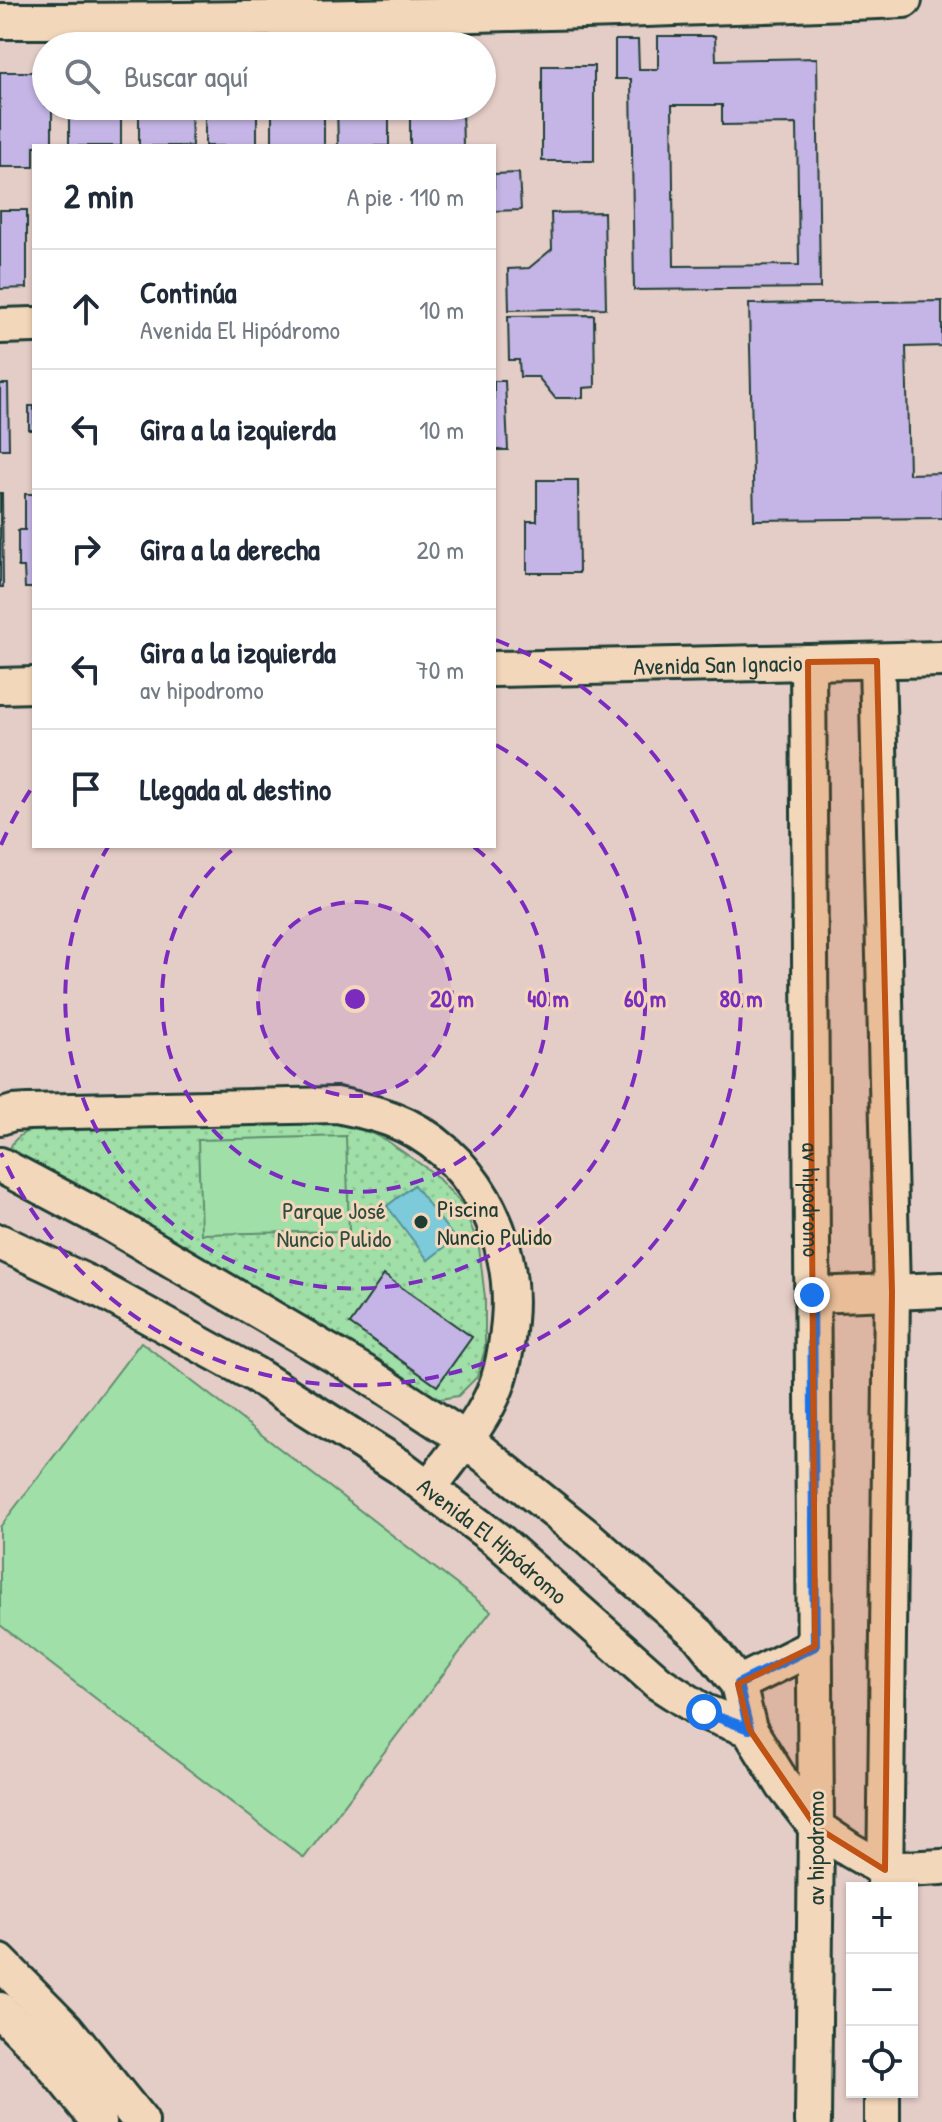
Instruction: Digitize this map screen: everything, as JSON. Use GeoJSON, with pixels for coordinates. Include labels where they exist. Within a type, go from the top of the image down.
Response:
{"type":"FeatureCollection","features":[{"type":"Feature","properties":{"kind":"street"},"geometry":{"type":"LineString","coordinates":[[0,21],[182,10],[904,0]]}},
{"type":"Feature","properties":{"kind":"street"},"geometry":{"type":"LineString","coordinates":[[0,326],[32,325]]}},
{"type":"Feature","properties":{"kind":"street","name":"Avenida San Ignacio"},"geometry":{"type":"LineString","coordinates":[[496,669],[942,659]]}},
{"type":"Feature","properties":{"kind":"street"},"geometry":{"type":"LineString","coordinates":[[877,661],[892,1292],[885,1879]]}},
{"type":"Feature","properties":{"kind":"street","name":"av hipodromo"},"geometry":{"type":"LineString","coordinates":[[808,662],[816,1827],[813,2122]]}},
{"type":"Feature","properties":{"kind":"street"},"geometry":{"type":"LineString","coordinates":[[0,686],[32,685]]}},
{"type":"Feature","properties":{"kind":"street"},"geometry":{"type":"LineString","coordinates":[[0,1117],[13,1113],[337,1105],[393,1119],[442,1150],[481,1195],[501,1236],[510,1281],[511,1305],[507,1343],[497,1385],[483,1413],[429,1488]]}},
{"type":"Feature","properties":{"kind":"street"},"geometry":{"type":"LineString","coordinates":[[0,1165],[106,1221],[363,1372],[465,1439],[586,1536],[699,1635],[738,1684],[749,1729],[784,1786],[816,1827],[885,1879]]}},
{"type":"Feature","properties":{"kind":"street","name":"Avenida El Hipódromo"},"geometry":{"type":"LineString","coordinates":[[0,1242],[94,1286],[254,1374],[399,1466],[500,1542],[659,1683],[704,1712],[749,1729]]}},
{"type":"Feature","properties":{"kind":"street"},"geometry":{"type":"LineString","coordinates":[[812,1295],[942,1290]]}},
{"type":"Feature","properties":{"kind":"street"},"geometry":{"type":"LineString","coordinates":[[738,1684],[815,1646]]}},
{"type":"Feature","properties":{"kind":"street"},"geometry":{"type":"LineString","coordinates":[[885,1879],[942,1867]]}},
{"type":"Feature","properties":{"kind":"street"},"geometry":{"type":"LineString","coordinates":[[0,1962],[66,2029],[141,2122]]}},
{"type":"Feature","properties":{"kind":"street"},"geometry":{"type":"LineString","coordinates":[[0,2010],[43,2053],[99,2122]]}},
{"type":"Feature","properties":{"kind":"street"},"geometry":{"type":"LineString","coordinates":[[882,2098],[882,2122]]}},
{"type":"Feature","properties":{"kind":"highlighted area"},"geometry":{"type":"Polygon","coordinates":[[[877,661],[892,1292],[885,1870],[816,1827],[749,1729],[738,1684],[815,1646],[808,662],[877,661]]]}},
{"type":"Feature","properties":{"kind":"green space","name":"Parque José Nuncio Pulido"},"geometry":{"type":"Polygon","coordinates":[[[202,1117],[347,1122],[386,1140],[433,1173],[463,1205],[479,1247],[485,1298],[485,1349],[477,1377],[458,1396],[434,1400],[8,1160],[12,1144],[34,1127],[202,1117]]]}},
{"type":"Feature","properties":{"kind":"green space"},"geometry":{"type":"Polygon","coordinates":[[[346,1136],[349,1231],[201,1234],[198,1140],[346,1136]]]}},
{"type":"Feature","properties":{"kind":"green space"},"geometry":{"type":"Polygon","coordinates":[[[141,1342],[491,1611],[304,1858],[0,1625],[0,1527],[141,1342]]]}},
{"type":"Feature","properties":{"kind":"water","name":"Piscina Nuncio Pulido"},"geometry":{"type":"Polygon","coordinates":[[[414,1185],[455,1239],[428,1260],[387,1206],[414,1185]]]}},
{"type":"Feature","properties":{"kind":"building"},"geometry":{"type":"Polygon","coordinates":[[[658,36],[715,36],[716,60],[817,58],[820,288],[634,290],[631,79],[615,79],[615,40],[638,40],[639,69],[658,69],[658,36]],[[672,105],[674,266],[799,265],[797,124],[722,125],[722,105],[672,105]]]}},
{"type":"Feature","properties":{"kind":"building"},"geometry":{"type":"Polygon","coordinates":[[[542,66],[594,66],[594,161],[542,161],[542,66]]]}},
{"type":"Feature","properties":{"kind":"building"},"geometry":{"type":"Polygon","coordinates":[[[0,72],[32,72],[32,120],[52,120],[52,144],[32,144],[32,167],[0,167],[0,72]]]}},
{"type":"Feature","properties":{"kind":"building"},"geometry":{"type":"Polygon","coordinates":[[[69,120],[121,120],[121,144],[69,144],[69,120]]]}},
{"type":"Feature","properties":{"kind":"building"},"geometry":{"type":"Polygon","coordinates":[[[139,120],[191,120],[192,144],[139,144],[139,120]]]}},
{"type":"Feature","properties":{"kind":"building"},"geometry":{"type":"Polygon","coordinates":[[[205,120],[257,120],[257,144],[205,144],[205,120]]]}},
{"type":"Feature","properties":{"kind":"building"},"geometry":{"type":"Polygon","coordinates":[[[272,120],[324,120],[324,144],[272,144],[272,120]]]}},
{"type":"Feature","properties":{"kind":"building"},"geometry":{"type":"Polygon","coordinates":[[[337,120],[389,120],[389,144],[338,144],[337,120]]]}},
{"type":"Feature","properties":{"kind":"building"},"geometry":{"type":"Polygon","coordinates":[[[410,120],[462,120],[463,144],[410,144],[410,120]]]}},
{"type":"Feature","properties":{"kind":"building"},"geometry":{"type":"Polygon","coordinates":[[[519,173],[521,210],[496,211],[496,174],[519,173]]]}},
{"type":"Feature","properties":{"kind":"building"},"geometry":{"type":"Polygon","coordinates":[[[0,210],[27,210],[27,288],[0,289],[0,210]]]}},
{"type":"Feature","properties":{"kind":"building"},"geometry":{"type":"Polygon","coordinates":[[[604,212],[606,308],[509,310],[508,269],[529,268],[552,249],[551,213],[604,212]]]}},
{"type":"Feature","properties":{"kind":"building"},"geometry":{"type":"Polygon","coordinates":[[[942,301],[942,346],[906,347],[909,474],[942,473],[942,518],[754,520],[749,304],[942,301]]]}},
{"type":"Feature","properties":{"kind":"building"},"geometry":{"type":"Polygon","coordinates":[[[594,315],[595,387],[583,388],[583,398],[555,398],[538,377],[520,377],[519,360],[509,360],[508,316],[594,315]]]}},
{"type":"Feature","properties":{"kind":"building"},"geometry":{"type":"Polygon","coordinates":[[[496,381],[505,381],[508,450],[496,450],[496,381]]]}},
{"type":"Feature","properties":{"kind":"building"},"geometry":{"type":"Polygon","coordinates":[[[0,384],[8,384],[9,449],[0,449],[0,384]]]}},
{"type":"Feature","properties":{"kind":"building"},"geometry":{"type":"Polygon","coordinates":[[[29,406],[32,406],[32,430],[29,430],[29,406]]]}},
{"type":"Feature","properties":{"kind":"building"},"geometry":{"type":"Polygon","coordinates":[[[537,480],[578,480],[579,573],[527,573],[527,521],[537,521],[537,480]]]}},
{"type":"Feature","properties":{"kind":"building"},"geometry":{"type":"Polygon","coordinates":[[[2,493],[3,587],[0,587],[2,493]]]}},
{"type":"Feature","properties":{"kind":"building"},"geometry":{"type":"Polygon","coordinates":[[[25,494],[32,494],[32,588],[25,588],[24,567],[18,567],[18,530],[25,530],[25,494]]]}},
{"type":"Feature","properties":{"kind":"building"},"geometry":{"type":"Polygon","coordinates":[[[384,1275],[472,1337],[437,1386],[350,1324],[384,1275]]]}},
{"type":"Feature","properties":{"kind":"place","name":"Piscina Nuncio Pulido"},"geometry":{"type":"Point","coordinates":[421,1222]}},
{"type":"Feature","properties":{"kind":"route"},"geometry":{"type":"LineString","coordinates":[[704,1712],[749,1729],[738,1684],[815,1646],[812,1295]]}}]}
